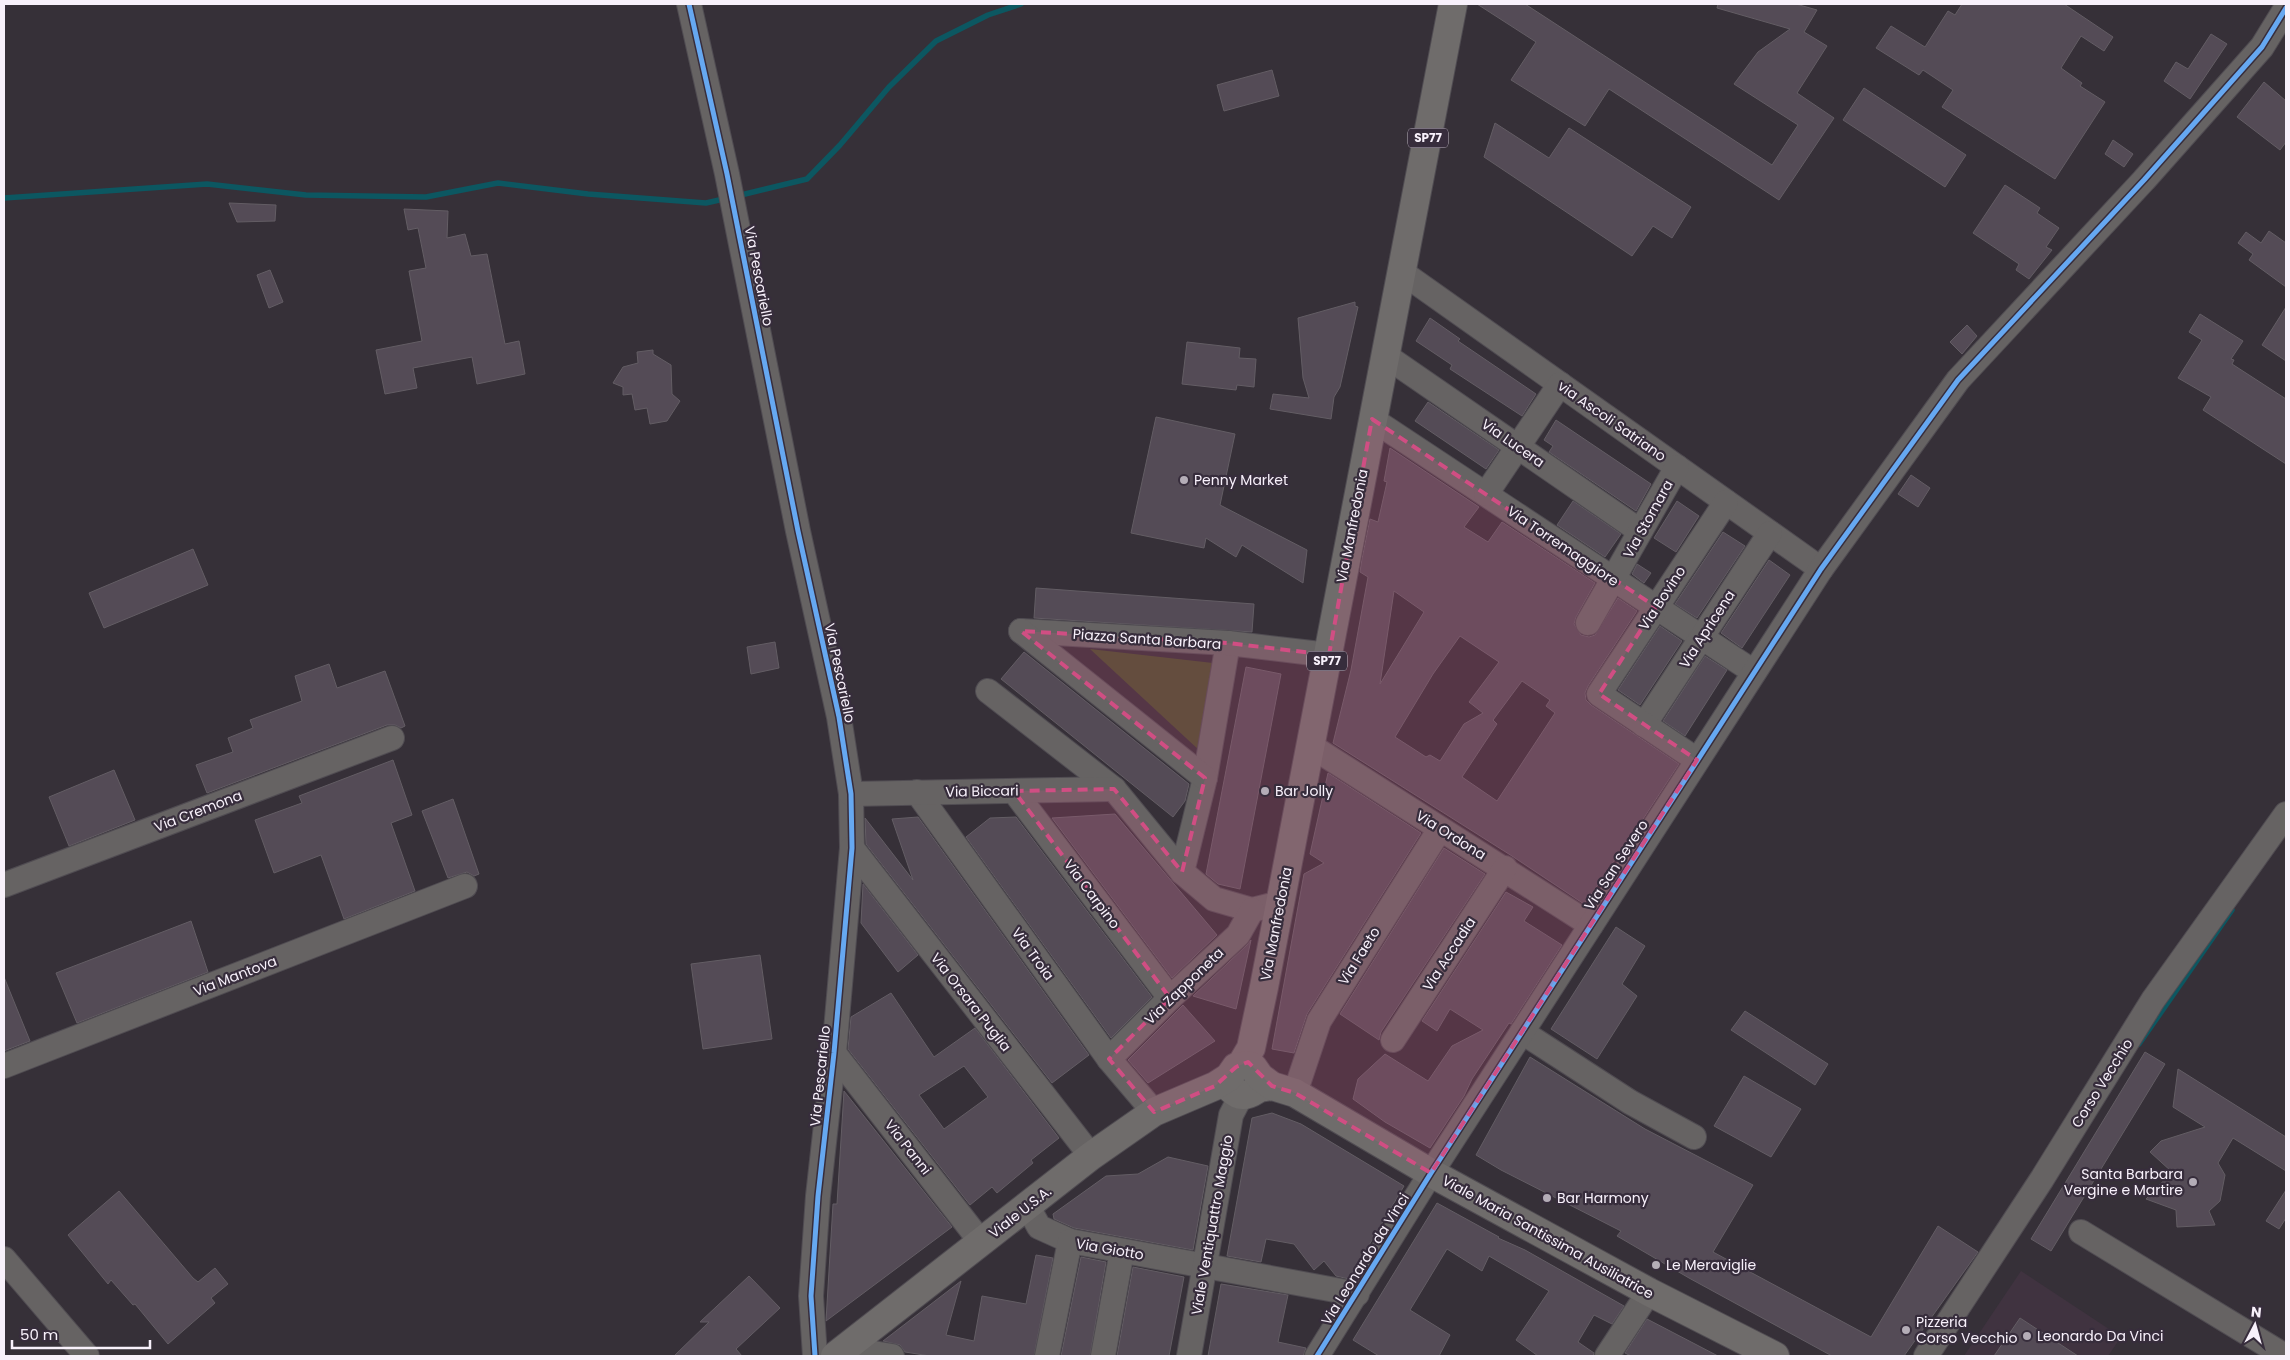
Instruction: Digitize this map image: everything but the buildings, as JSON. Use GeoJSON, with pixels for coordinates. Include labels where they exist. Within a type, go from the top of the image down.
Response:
{"type":"FeatureCollection","features":[{"type":"Feature","properties":{"kind":"main road","name":"Via Manfredonia"},"geometry":{"type":"LineString","coordinates":[[1250,1079],[1280,903],[1453,4]]}},
{"type":"Feature","properties":{"kind":"main road","name":"Viale U.S.A."},"geometry":{"type":"LineString","coordinates":[[846,1351],[1091,1156],[1154,1112],[1250,1079]]}},
{"type":"Feature","properties":{"kind":"main road","name":"Viale Maria Santissima Ausiliatrice"},"geometry":{"type":"LineString","coordinates":[[1250,1079],[1430,1173],[1649,1292],[1775,1356]]}},
{"type":"Feature","properties":{"kind":"street","name":"Via Pescariello"},"geometry":{"type":"LineString","coordinates":[[689,4],[728,174],[798,531],[838,717],[851,794],[852,848],[834,1053],[816,1223],[811,1296],[815,1356]]}},
{"type":"Feature","properties":{"kind":"street","name":"Via San Severo"},"geometry":{"type":"LineString","coordinates":[[1430,1173],[1821,569],[1958,380],[2144,180],[2255,54],[2286,8]]}},
{"type":"Feature","properties":{"kind":"street","name":"via Ascoli Satriano"},"geometry":{"type":"LineString","coordinates":[[1402,273],[1821,569]]}},
{"type":"Feature","properties":{"kind":"street","name":"Via Lucera"},"geometry":{"type":"LineString","coordinates":[[1386,356],[1640,531]]}},
{"type":"Feature","properties":{"kind":"street"},"geometry":{"type":"LineString","coordinates":[[1486,494],[1560,384]]}},
{"type":"Feature","properties":{"kind":"street","name":"Via Torremaggiore"},"geometry":{"type":"LineString","coordinates":[[1372,419],[1754,672]]}},
{"type":"Feature","properties":{"kind":"street","name":"Via Stornara"},"geometry":{"type":"LineString","coordinates":[[1588,623],[1677,467]]}},
{"type":"Feature","properties":{"kind":"street","name":"Via Bovino"},"geometry":{"type":"LineString","coordinates":[[1644,725],[1599,694],[1726,502]]}},
{"type":"Feature","properties":{"kind":"street","name":"Via Apricena"},"geometry":{"type":"LineString","coordinates":[[1644,725],[1770,532]]}},
{"type":"Feature","properties":{"kind":"street","name":"Piazza Santa Barbara"},"geometry":{"type":"LineString","coordinates":[[1182,872],[1205,778],[1228,643],[1021,631],[1205,778]]}},
{"type":"Feature","properties":{"kind":"street"},"geometry":{"type":"LineString","coordinates":[[1228,643],[1329,655]]}},
{"type":"Feature","properties":{"kind":"street"},"geometry":{"type":"LineString","coordinates":[[988,691],[1114,789],[1182,872],[1214,899],[1252,910],[1280,903]]}},
{"type":"Feature","properties":{"kind":"street"},"geometry":{"type":"LineString","coordinates":[[1644,725],[1697,760]]}},
{"type":"Feature","properties":{"kind":"street","name":"Via Cremona"},"geometry":{"type":"LineString","coordinates":[[4,885],[392,738]]}},
{"type":"Feature","properties":{"kind":"street","name":"Via Ordona"},"geometry":{"type":"LineString","coordinates":[[1311,746],[1440,829],[1505,868],[1591,925]]}},
{"type":"Feature","properties":{"kind":"street","name":"Via Biccari"},"geometry":{"type":"LineString","coordinates":[[851,794],[1114,789]]}},
{"type":"Feature","properties":{"kind":"street","name":"Via Carpino"},"geometry":{"type":"LineString","coordinates":[[1014,791],[1170,998]]}},
{"type":"Feature","properties":{"kind":"street","name":"Via Troia"},"geometry":{"type":"LineString","coordinates":[[917,792],[1109,1059],[1154,1112]]}},
{"type":"Feature","properties":{"kind":"street","name":"Corso Vecchio"},"geometry":{"type":"LineString","coordinates":[[1926,1356],[2042,1179],[2153,1000],[2286,814]]}},
{"type":"Feature","properties":{"kind":"street","name":"Via Faeto"},"geometry":{"type":"LineString","coordinates":[[1250,1079],[1318,1021],[1440,829]]}},
{"type":"Feature","properties":{"kind":"street","name":"Via Orsara Puglia"},"geometry":{"type":"LineString","coordinates":[[852,848],[1091,1156]]}},
{"type":"Feature","properties":{"kind":"street","name":"Via Accadia"},"geometry":{"type":"LineString","coordinates":[[1393,1040],[1505,868]]}},
{"type":"Feature","properties":{"kind":"street","name":"Via Mantova"},"geometry":{"type":"LineString","coordinates":[[4,1066],[466,886]]}},
{"type":"Feature","properties":{"kind":"street","name":"Via Zapponeta"},"geometry":{"type":"LineString","coordinates":[[1109,1059],[1170,998],[1238,935],[1252,910]]}},
{"type":"Feature","properties":{"kind":"street"},"geometry":{"type":"LineString","coordinates":[[1522,1032],[1630,1102],[1694,1137]]}},
{"type":"Feature","properties":{"kind":"street","name":"Via Panni"},"geometry":{"type":"LineString","coordinates":[[834,1053],[981,1242]]}},
{"type":"Feature","properties":{"kind":"street","name":"Viale Ventiquattro Maggio"},"geometry":{"type":"LineString","coordinates":[[1189,1356],[1231,1115],[1250,1079]]}},
{"type":"Feature","properties":{"kind":"street","name":"Via Leonardo da Vinci"},"geometry":{"type":"LineString","coordinates":[[1317,1356],[1358,1294],[1430,1173]]}},
{"type":"Feature","properties":{"kind":"street","name":"Via Giotto"},"geometry":{"type":"LineString","coordinates":[[1028,1207],[1039,1227],[1070,1241],[1358,1294]]}},
{"type":"Feature","properties":{"kind":"street"},"geometry":{"type":"LineString","coordinates":[[2081,1232],[2285,1356]]}},
{"type":"Feature","properties":{"kind":"street"},"geometry":{"type":"LineString","coordinates":[[1047,1356],[1070,1241]]}},
{"type":"Feature","properties":{"kind":"street"},"geometry":{"type":"LineString","coordinates":[[1103,1356],[1122,1251]]}},
{"type":"Feature","properties":{"kind":"street"},"geometry":{"type":"LineString","coordinates":[[4,1258],[87,1356]]}},
{"type":"Feature","properties":{"kind":"street"},"geometry":{"type":"LineString","coordinates":[[1610,1355],[1649,1292]]}},
{"type":"Feature","properties":{"kind":"street"},"geometry":{"type":"LineString","coordinates":[[846,1351],[892,1356]]}},
{"type":"Feature","properties":{"kind":"highlighted area"},"geometry":{"type":"Polygon","coordinates":[[[1372,419],[1656,607],[1599,694],[1697,760],[1431,1173],[1295,1093],[1272,1086],[1248,1062],[1236,1067],[1215,1086],[1154,1112],[1109,1059],[1170,998],[1014,791],[1114,789],[1182,872],[1205,778],[1021,631],[1228,643],[1329,655],[1372,419]]]}},
{"type":"Feature","properties":{"kind":"shaded area"},"geometry":{"type":"Polygon","coordinates":[[[2021,1271],[2121,1337],[2108,1356],[1964,1356],[2021,1271]]]}},
{"type":"Feature","properties":{"kind":"green space"},"geometry":{"type":"Polygon","coordinates":[[[1090,649],[1213,663],[1200,751],[1090,649]]]}},
{"type":"Feature","properties":{"kind":"waterway"},"geometry":{"type":"LineString","coordinates":[[737,196],[807,179],[840,145],[889,87],[936,41],[988,15],[1021,4]]}},
{"type":"Feature","properties":{"kind":"waterway"},"geometry":{"type":"LineString","coordinates":[[4,198],[207,184],[306,195],[426,197],[498,183],[588,194],[706,203],[728,198]]}},
{"type":"Feature","properties":{"kind":"waterway"},"geometry":{"type":"LineString","coordinates":[[2139,1044],[2232,910]]}},
{"type":"Feature","properties":{"kind":"cycle path"},"geometry":{"type":"LineString","coordinates":[[689,4],[727,174],[798,531],[839,717],[851,794],[852,848],[834,1053],[818,1196],[811,1296],[815,1356]]}},
{"type":"Feature","properties":{"kind":"cycle path"},"geometry":{"type":"LineString","coordinates":[[1317,1356],[1431,1173],[1821,569],[1958,380],[2144,180],[2262,47],[2286,8]]}},
{"type":"Feature","properties":{"kind":"place","name":"Penny Market"},"geometry":{"type":"Point","coordinates":[1184,480]}},
{"type":"Feature","properties":{"kind":"place","name":"Bar Jolly"},"geometry":{"type":"Point","coordinates":[1265,791]}},
{"type":"Feature","properties":{"kind":"place","name":"Santa Barbara Vergine e Martire"},"geometry":{"type":"Point","coordinates":[2193,1182]}},
{"type":"Feature","properties":{"kind":"place","name":"Bar Harmony"},"geometry":{"type":"Point","coordinates":[1547,1198]}},
{"type":"Feature","properties":{"kind":"place","name":"Le Meraviglie"},"geometry":{"type":"Point","coordinates":[1656,1265]}},
{"type":"Feature","properties":{"kind":"place","name":"Pizzeria Corso Vecchio"},"geometry":{"type":"Point","coordinates":[1906,1330]}},
{"type":"Feature","properties":{"kind":"place","name":"Leonardo Da Vinci"},"geometry":{"type":"Point","coordinates":[2027,1336]}}]}
